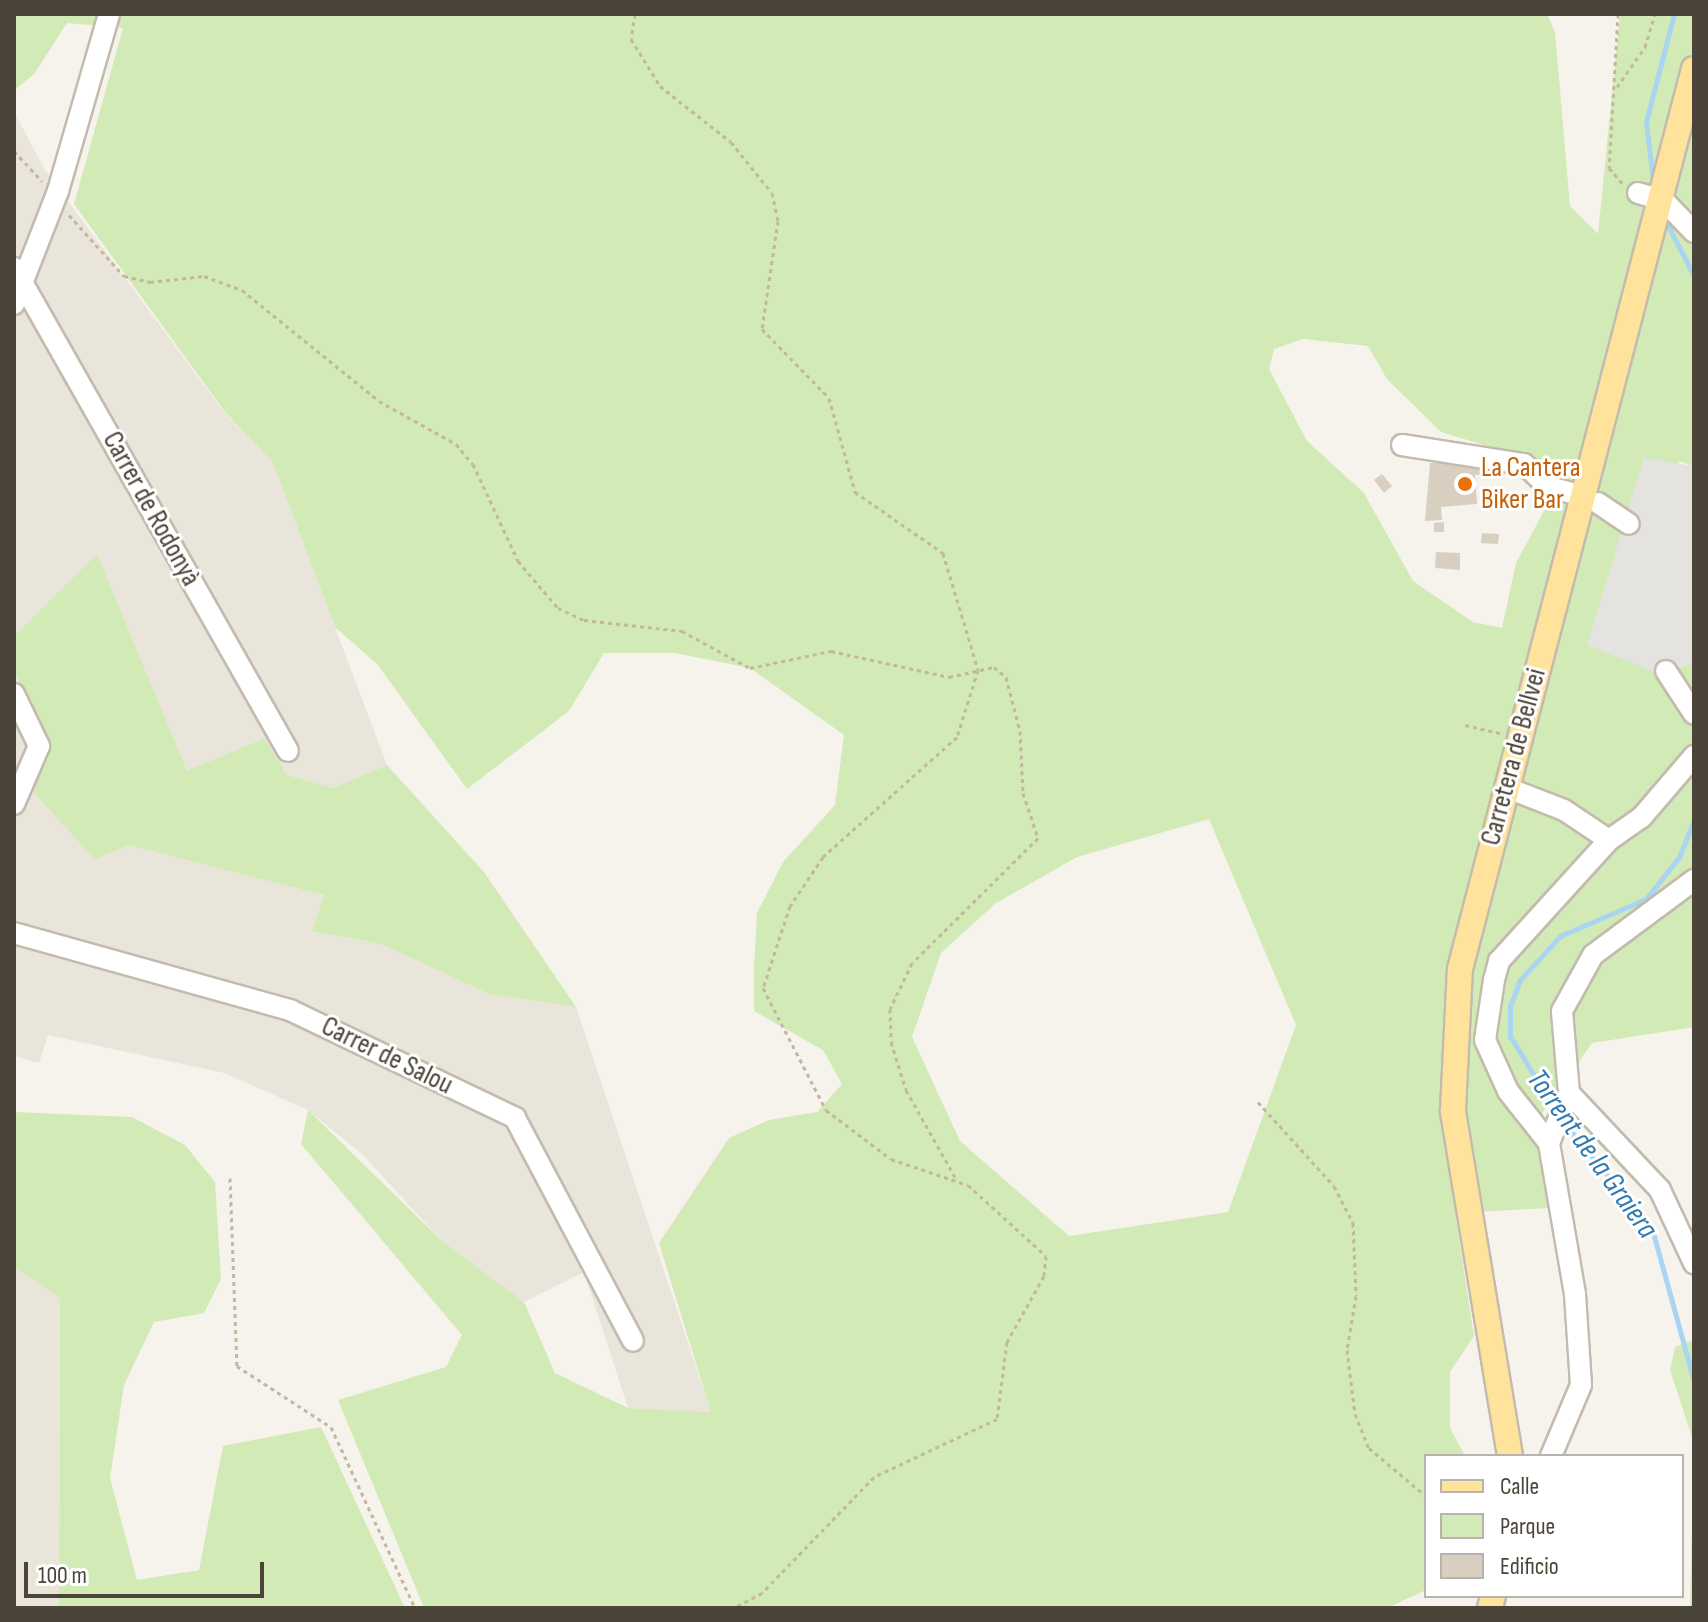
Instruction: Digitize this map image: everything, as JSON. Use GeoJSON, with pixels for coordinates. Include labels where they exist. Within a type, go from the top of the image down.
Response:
{"type":"FeatureCollection","features":[{"type":"Feature","properties":{"kind":"main road","name":"Carretera de Bellvei"},"geometry":{"type":"LineString","coordinates":[[1510,1454],[1453,1110],[1453,1055],[1460,969],[1505,787],[1653,240],[1694,69]]}},
{"type":"Feature","properties":{"kind":"street"},"geometry":{"type":"LineString","coordinates":[[14,304],[19,272],[58,191],[109,14]]}},
{"type":"Feature","properties":{"kind":"street"},"geometry":{"type":"LineString","coordinates":[[1638,193],[1663,200],[1694,232]]}},
{"type":"Feature","properties":{"kind":"street","name":"Carrer de Rodonyà"},"geometry":{"type":"LineString","coordinates":[[19,272],[288,751]]}},
{"type":"Feature","properties":{"kind":"street"},"geometry":{"type":"LineString","coordinates":[[1402,445],[1524,464],[1549,487],[1571,493]]}},
{"type":"Feature","properties":{"kind":"street"},"geometry":{"type":"LineString","coordinates":[[1598,503],[1629,524]]}},
{"type":"Feature","properties":{"kind":"street"},"geometry":{"type":"LineString","coordinates":[[1666,671],[1694,714]]}},
{"type":"Feature","properties":{"kind":"street"},"geometry":{"type":"LineString","coordinates":[[14,694],[39,746],[14,804]]}},
{"type":"Feature","properties":{"kind":"street"},"geometry":{"type":"LineString","coordinates":[[1551,1135],[1508,1091],[1485,1040],[1499,961],[1609,840],[1673,784],[1694,756]]}},
{"type":"Feature","properties":{"kind":"street"},"geometry":{"type":"LineString","coordinates":[[1505,787],[1564,810],[1609,840]]}},
{"type":"Feature","properties":{"kind":"street"},"geometry":{"type":"LineString","coordinates":[[1552,1454],[1581,1385],[1575,1294],[1551,1135],[1569,1093],[1561,1029],[1572,984],[1593,955],[1694,880]]}},
{"type":"Feature","properties":{"kind":"street","name":"Carrer de Salou"},"geometry":{"type":"LineString","coordinates":[[14,933],[290,1010],[515,1118],[633,1341]]}},
{"type":"Feature","properties":{"kind":"street"},"geometry":{"type":"LineString","coordinates":[[1569,1093],[1660,1190],[1694,1263]]}},
{"type":"Feature","properties":{"kind":"path"},"geometry":{"type":"LineString","coordinates":[[635,14],[631,39],[660,86],[731,142],[772,193],[778,221],[762,329],[829,398],[855,492],[943,553],[978,670],[957,737],[823,857],[790,906],[763,988],[826,1110],[891,1159],[968,1185]]}},
{"type":"Feature","properties":{"kind":"path"},"geometry":{"type":"LineString","coordinates":[[1618,14],[1616,90],[1609,168],[1638,193]]}},
{"type":"Feature","properties":{"kind":"path"},"geometry":{"type":"LineString","coordinates":[[1616,90],[1645,47],[1655,14]]}},
{"type":"Feature","properties":{"kind":"path"},"geometry":{"type":"LineString","coordinates":[[14,151],[53,193]]}},
{"type":"Feature","properties":{"kind":"path"},"geometry":{"type":"LineString","coordinates":[[45,170],[49,181]]}},
{"type":"Feature","properties":{"kind":"path"},"geometry":{"type":"LineString","coordinates":[[61,204],[124,276],[150,282],[204,276],[242,290],[379,401],[456,444],[473,464],[518,561],[558,608],[584,620],[682,631],[750,668],[831,651],[936,675],[994,667],[1014,696],[1020,780],[1038,838],[912,963],[890,1009],[891,1042],[906,1090],[941,1159],[1046,1256],[1044,1276],[1007,1342],[997,1419],[874,1477],[762,1593],[734,1608]]}},
{"type":"Feature","properties":{"kind":"path"},"geometry":{"type":"LineString","coordinates":[[1465,725],[1517,744]]}},
{"type":"Feature","properties":{"kind":"path"},"geometry":{"type":"LineString","coordinates":[[1258,1102],[1334,1186],[1353,1223],[1356,1296],[1347,1350],[1355,1414],[1369,1448],[1424,1494]]}},
{"type":"Feature","properties":{"kind":"path"},"geometry":{"type":"LineString","coordinates":[[230,1178],[237,1366],[331,1427],[415,1608]]}},
{"type":"Feature","properties":{"kind":"shaded area"},"geometry":{"type":"Polygon","coordinates":[[[14,112],[45,170],[224,412],[273,463],[387,765],[333,788],[287,775],[263,738],[187,772],[97,555],[14,636],[14,112]]]}},
{"type":"Feature","properties":{"kind":"shaded area"},"geometry":{"type":"Polygon","coordinates":[[[1644,458],[1694,466],[1694,661],[1665,676],[1587,645],[1644,458]]]}},
{"type":"Feature","properties":{"kind":"shaded area"},"geometry":{"type":"Polygon","coordinates":[[[14,670],[48,747],[128,845],[324,895],[312,931],[381,944],[489,994],[576,1007],[711,1412],[628,1408],[584,1272],[524,1302],[441,1240],[365,1157],[308,1110],[224,1073],[48,1035],[39,1063],[14,1056],[14,670]]]}},
{"type":"Feature","properties":{"kind":"shaded area"},"geometry":{"type":"Polygon","coordinates":[[[14,1267],[60,1297],[59,1608],[14,1608],[14,1267]]]}},
{"type":"Feature","properties":{"kind":"green space"},"geometry":{"type":"Polygon","coordinates":[[[14,14],[1547,14],[1555,32],[1570,206],[1598,234],[1620,14],[1694,14],[1694,466],[1679,461],[1665,676],[1694,661],[1694,1027],[1592,1043],[1540,1116],[1550,1208],[1455,1213],[1474,1336],[1450,1372],[1450,1428],[1464,1454],[1424,1454],[1424,1591],[1387,1608],[424,1608],[338,1400],[446,1367],[462,1335],[301,1144],[308,1110],[441,1240],[524,1302],[555,1373],[628,1408],[711,1412],[659,1243],[729,1138],[769,1120],[817,1112],[842,1084],[823,1050],[754,1011],[754,967],[757,913],[783,862],[835,805],[844,735],[750,668],[675,653],[604,653],[569,711],[467,789],[378,665],[335,627],[273,463],[225,412],[74,204],[123,28],[67,23],[34,74],[14,91],[14,14]],[[1303,339],[1274,349],[1269,369],[1307,441],[1364,493],[1413,581],[1473,622],[1502,628],[1516,563],[1551,498],[1556,467],[1441,432],[1387,379],[1368,346],[1303,339]],[[1209,819],[1077,857],[996,903],[941,953],[912,1037],[960,1141],[1069,1236],[1228,1212],[1296,1025],[1209,819]]]}},
{"type":"Feature","properties":{"kind":"green space"},"geometry":{"type":"Polygon","coordinates":[[[97,554],[187,771],[264,738],[287,775],[333,788],[387,765],[484,872],[576,1007],[489,994],[381,944],[312,931],[324,895],[128,845],[95,859],[33,792],[48,747],[14,670],[14,636],[97,554]]]}},
{"type":"Feature","properties":{"kind":"green space"},"geometry":{"type":"Polygon","coordinates":[[[14,1112],[132,1117],[185,1145],[215,1182],[221,1279],[204,1313],[154,1322],[124,1385],[110,1478],[137,1580],[199,1570],[223,1446],[321,1427],[405,1608],[59,1608],[60,1298],[14,1267],[14,1112]]]}},
{"type":"Feature","properties":{"kind":"green space"},"geometry":{"type":"Polygon","coordinates":[[[1694,1340],[1694,1443],[1670,1370],[1675,1347],[1694,1340]]]}},
{"type":"Feature","properties":{"kind":"green space"},"geometry":{"type":"Polygon","coordinates":[[[1694,1443],[1694,1608],[1690,1608],[1694,1443]]]}},
{"type":"Feature","properties":{"kind":"building"},"geometry":{"type":"Polygon","coordinates":[[[1430,463],[1493,463],[1494,473],[1475,475],[1477,504],[1441,507],[1442,520],[1425,521],[1430,463]]]}},
{"type":"Feature","properties":{"kind":"building"},"geometry":{"type":"Polygon","coordinates":[[[1382,474],[1392,486],[1384,493],[1374,480],[1382,474]]]}},
{"type":"Feature","properties":{"kind":"building"},"geometry":{"type":"Polygon","coordinates":[[[1444,522],[1444,532],[1434,532],[1434,523],[1444,522]]]}},
{"type":"Feature","properties":{"kind":"building"},"geometry":{"type":"Polygon","coordinates":[[[1482,533],[1499,534],[1498,544],[1481,543],[1482,533]]]}},
{"type":"Feature","properties":{"kind":"building"},"geometry":{"type":"Polygon","coordinates":[[[1436,552],[1460,553],[1460,570],[1435,568],[1436,552]]]}},
{"type":"Feature","properties":{"kind":"waterway","name":"Torrent de la Graiera"},"geometry":{"type":"LineString","coordinates":[[1654,188],[1646,122],[1674,14]]}},
{"type":"Feature","properties":{"kind":"waterway","name":"Torrent de la Graiera"},"geometry":{"type":"LineString","coordinates":[[1665,220],[1694,276]]}},
{"type":"Feature","properties":{"kind":"waterway","name":"Torrent de la Graiera"},"geometry":{"type":"LineString","coordinates":[[1555,1110],[1510,1036],[1510,1006],[1520,980],[1560,936],[1646,899],[1679,857],[1694,820]]}},
{"type":"Feature","properties":{"kind":"waterway","name":"Torrent de la Graiera"},"geometry":{"type":"LineString","coordinates":[[1562,1121],[1652,1229],[1694,1382]]}},
{"type":"Feature","properties":{"kind":"place","name":"La Cantera Biker Bar"},"geometry":{"type":"Point","coordinates":[1465,484]}}]}
